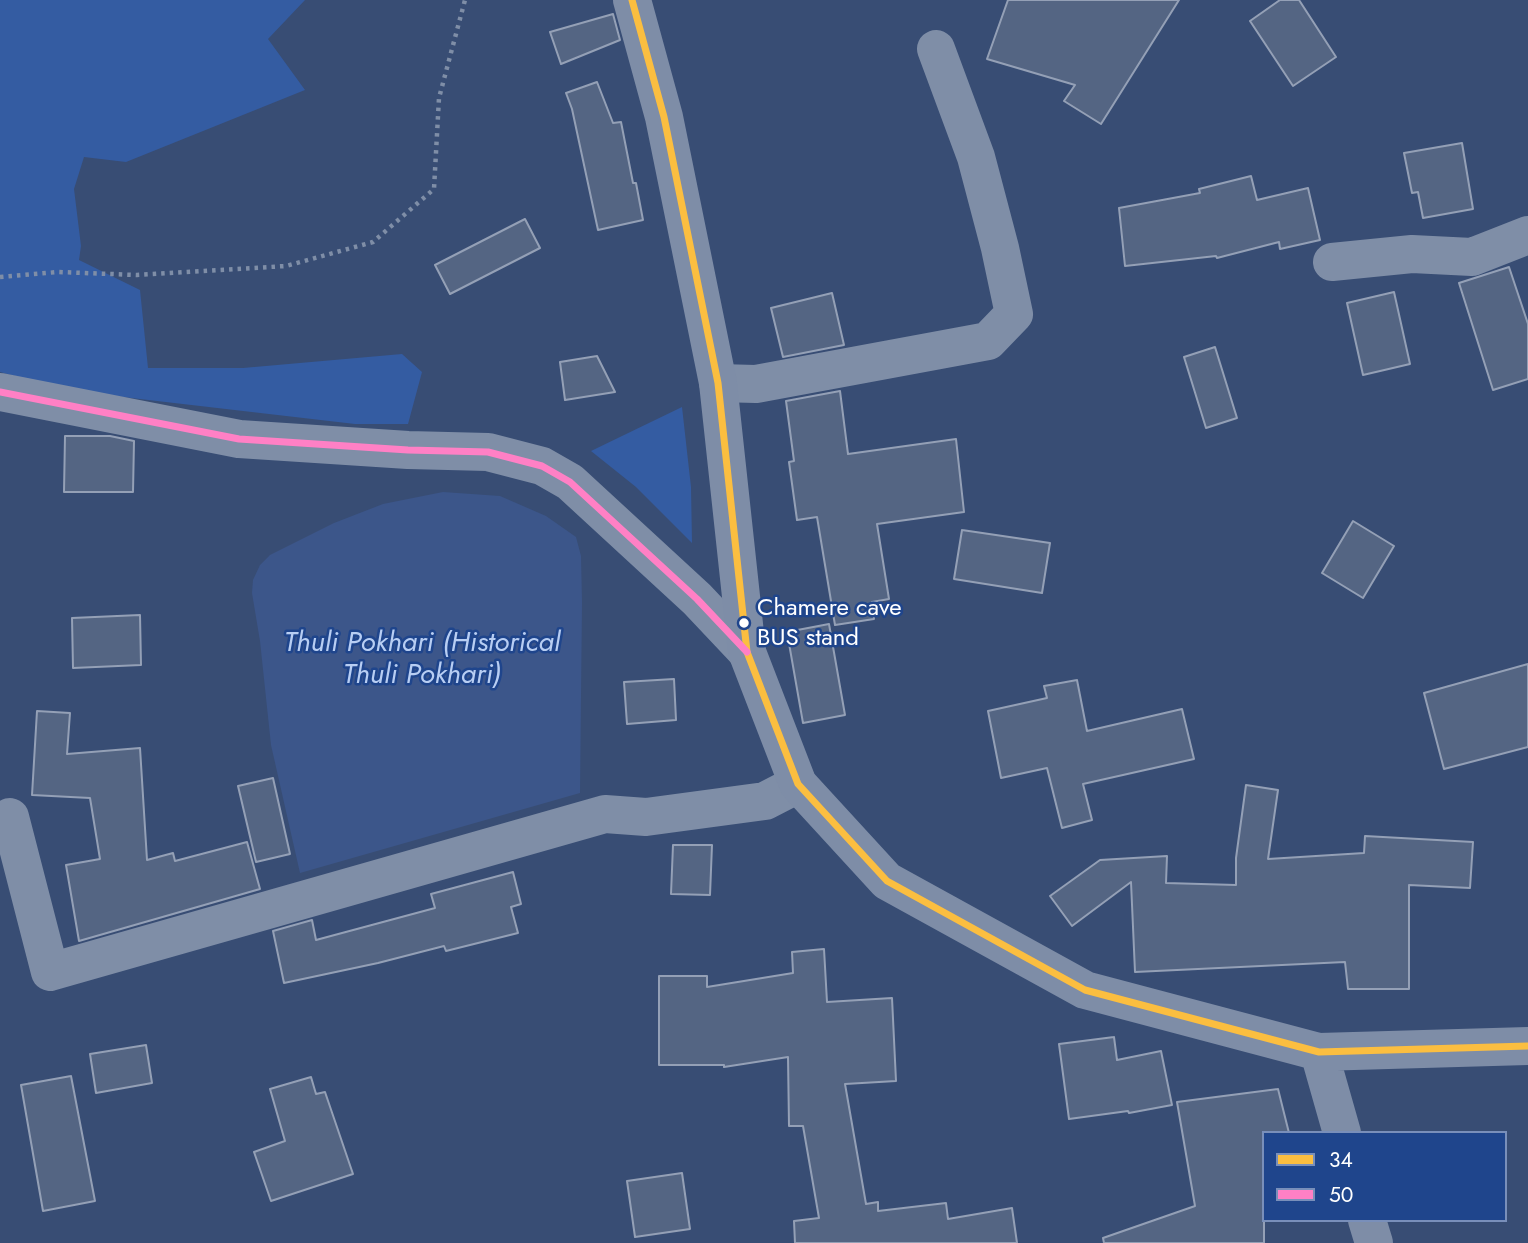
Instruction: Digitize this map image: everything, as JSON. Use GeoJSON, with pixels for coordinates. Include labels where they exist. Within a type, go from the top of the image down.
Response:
{"type":"FeatureCollection","features":[{"type":"Feature","properties":{"kind":"main road"},"geometry":{"type":"LineString","coordinates":[[632,0],[664,117],[718,383],[747,652],[798,784],[887,881],[1085,990],[1319,1052],[1528,1046]]}},
{"type":"Feature","properties":{"kind":"main road"},"geometry":{"type":"LineString","coordinates":[[1319,1052],[1341,1131]]}},
{"type":"Feature","properties":{"kind":"main road"},"geometry":{"type":"LineString","coordinates":[[1368,1222],[1374,1243]]}},
{"type":"Feature","properties":{"kind":"street"},"geometry":{"type":"LineString","coordinates":[[718,383],[756,384],[988,341],[1014,314],[976,157],[936,49]]}},
{"type":"Feature","properties":{"kind":"street"},"geometry":{"type":"LineString","coordinates":[[1332,262],[1412,254],[1472,257],[1528,235]]}},
{"type":"Feature","properties":{"kind":"street"},"geometry":{"type":"LineString","coordinates":[[0,392],[239,439],[408,450],[488,452],[542,466],[570,482],[697,599],[747,652]]}},
{"type":"Feature","properties":{"kind":"street"},"geometry":{"type":"LineString","coordinates":[[10,817],[50,972],[606,814],[646,817],[765,801],[798,784]]}},
{"type":"Feature","properties":{"kind":"path"},"geometry":{"type":"LineString","coordinates":[[0,277],[58,272],[137,275],[286,266],[373,242],[434,189],[439,98],[466,0]]}},
{"type":"Feature","properties":{"kind":"shaded area"},"geometry":{"type":"Polygon","coordinates":[[[0,0],[305,0],[268,39],[305,90],[126,162],[84,157],[74,189],[81,246],[79,260],[140,290],[148,368],[243,368],[402,354],[422,372],[408,424],[355,424],[71,391],[0,372],[0,0]]]}},
{"type":"Feature","properties":{"kind":"shaded area"},"geometry":{"type":"Polygon","coordinates":[[[682,407],[691,487],[692,543],[636,487],[591,451],[682,407]]]}},
{"type":"Feature","properties":{"kind":"water","name":"Thuli Pokhari (Historical Thuli Pokhari)"},"geometry":{"type":"Polygon","coordinates":[[[443,492],[500,496],[546,516],[576,537],[581,556],[582,602],[580,793],[300,873],[271,745],[252,593],[253,580],[260,565],[270,555],[334,523],[383,504],[443,492]]]}},
{"type":"Feature","properties":{"kind":"building"},"geometry":{"type":"Polygon","coordinates":[[[1008,0],[1179,0],[1101,124],[1064,101],[1075,85],[987,59],[1008,0]]]}},
{"type":"Feature","properties":{"kind":"building"},"geometry":{"type":"Polygon","coordinates":[[[1280,0],[1299,0],[1336,57],[1293,86],[1250,21],[1280,0]]]}},
{"type":"Feature","properties":{"kind":"building"},"geometry":{"type":"Polygon","coordinates":[[[613,14],[620,40],[561,64],[550,32],[613,14]]]}},
{"type":"Feature","properties":{"kind":"building"},"geometry":{"type":"Polygon","coordinates":[[[597,82],[613,123],[621,122],[643,220],[598,230],[572,109],[566,93],[597,82]]]}},
{"type":"Feature","properties":{"kind":"building"},"geometry":{"type":"Polygon","coordinates":[[[1462,143],[1473,209],[1423,218],[1418,192],[1412,193],[1404,153],[1462,143]]]}},
{"type":"Feature","properties":{"kind":"building"},"geometry":{"type":"Polygon","coordinates":[[[1251,176],[1257,200],[1308,188],[1320,240],[1280,249],[1279,242],[1217,258],[1125,266],[1119,208],[1200,193],[1199,189],[1251,176]]]}},
{"type":"Feature","properties":{"kind":"building"},"geometry":{"type":"Polygon","coordinates":[[[525,219],[540,248],[450,294],[435,265],[525,219]]]}},
{"type":"Feature","properties":{"kind":"building"},"geometry":{"type":"Polygon","coordinates":[[[1509,267],[1528,324],[1528,379],[1493,390],[1459,283],[1509,267]]]}},
{"type":"Feature","properties":{"kind":"building"},"geometry":{"type":"Polygon","coordinates":[[[1394,292],[1410,364],[1363,375],[1347,303],[1394,292]]]}},
{"type":"Feature","properties":{"kind":"building"},"geometry":{"type":"Polygon","coordinates":[[[832,293],[844,345],[783,357],[771,308],[832,293]]]}},
{"type":"Feature","properties":{"kind":"building"},"geometry":{"type":"Polygon","coordinates":[[[1215,347],[1237,418],[1206,428],[1184,357],[1215,347]]]}},
{"type":"Feature","properties":{"kind":"building"},"geometry":{"type":"Polygon","coordinates":[[[597,356],[615,392],[565,400],[560,362],[597,356]]]}},
{"type":"Feature","properties":{"kind":"building"},"geometry":{"type":"Polygon","coordinates":[[[840,391],[848,454],[956,439],[964,512],[877,524],[889,599],[872,602],[874,619],[835,625],[817,517],[797,520],[789,462],[794,461],[786,401],[840,391]]]}},
{"type":"Feature","properties":{"kind":"building"},"geometry":{"type":"Polygon","coordinates":[[[65,436],[110,436],[134,441],[133,492],[64,492],[65,436]]]}},
{"type":"Feature","properties":{"kind":"building"},"geometry":{"type":"Polygon","coordinates":[[[1353,521],[1394,546],[1363,598],[1322,573],[1353,521]]]}},
{"type":"Feature","properties":{"kind":"building"},"geometry":{"type":"Polygon","coordinates":[[[962,530],[1050,543],[1042,593],[954,579],[962,530]]]}},
{"type":"Feature","properties":{"kind":"building"},"geometry":{"type":"Polygon","coordinates":[[[140,615],[141,665],[73,668],[72,618],[140,615]]]}},
{"type":"Feature","properties":{"kind":"building"},"geometry":{"type":"Polygon","coordinates":[[[829,624],[845,715],[803,723],[787,632],[829,624]]]}},
{"type":"Feature","properties":{"kind":"building"},"geometry":{"type":"Polygon","coordinates":[[[1528,664],[1528,747],[1444,769],[1424,693],[1528,664]]]}},
{"type":"Feature","properties":{"kind":"building"},"geometry":{"type":"Polygon","coordinates":[[[674,679],[676,720],[627,724],[624,682],[674,679]]]}},
{"type":"Feature","properties":{"kind":"building"},"geometry":{"type":"Polygon","coordinates":[[[1077,680],[1087,731],[1182,709],[1194,759],[1083,784],[1092,820],[1062,828],[1047,768],[1001,778],[988,711],[1047,698],[1044,686],[1077,680]]]}},
{"type":"Feature","properties":{"kind":"building"},"geometry":{"type":"Polygon","coordinates":[[[37,711],[70,713],[67,754],[140,748],[147,860],[173,853],[175,861],[247,842],[260,889],[79,941],[66,865],[100,859],[90,798],[32,795],[37,711]]]}},
{"type":"Feature","properties":{"kind":"building"},"geometry":{"type":"Polygon","coordinates":[[[273,778],[290,854],[256,862],[238,786],[273,778]]]}},
{"type":"Feature","properties":{"kind":"building"},"geometry":{"type":"Polygon","coordinates":[[[1246,785],[1278,790],[1268,859],[1364,853],[1365,836],[1473,842],[1470,888],[1409,885],[1409,989],[1348,989],[1345,962],[1135,972],[1131,882],[1072,926],[1050,896],[1100,860],[1167,856],[1166,883],[1236,885],[1236,858],[1246,785]]]}},
{"type":"Feature","properties":{"kind":"building"},"geometry":{"type":"Polygon","coordinates":[[[673,845],[712,845],[710,895],[671,894],[673,845]]]}},
{"type":"Feature","properties":{"kind":"building"},"geometry":{"type":"Polygon","coordinates":[[[513,872],[521,904],[511,907],[518,933],[446,951],[444,946],[284,983],[273,931],[312,920],[316,940],[435,908],[431,894],[513,872]]]}},
{"type":"Feature","properties":{"kind":"building"},"geometry":{"type":"Polygon","coordinates":[[[824,949],[827,1002],[892,998],[896,1081],[845,1084],[866,1204],[878,1202],[878,1211],[946,1203],[948,1219],[1012,1208],[1017,1243],[795,1243],[794,1221],[819,1218],[803,1126],[789,1126],[788,1057],[724,1067],[659,1065],[659,976],[707,976],[707,987],[793,973],[792,952],[824,949]]]}},
{"type":"Feature","properties":{"kind":"building"},"geometry":{"type":"Polygon","coordinates":[[[1114,1037],[1117,1060],[1161,1051],[1172,1105],[1129,1113],[1069,1119],[1059,1044],[1114,1037]]]}},
{"type":"Feature","properties":{"kind":"building"},"geometry":{"type":"Polygon","coordinates":[[[146,1045],[152,1083],[96,1093],[90,1054],[146,1045]]]}},
{"type":"Feature","properties":{"kind":"building"},"geometry":{"type":"Polygon","coordinates":[[[71,1076],[95,1201],[43,1211],[21,1085],[71,1076]]]}},
{"type":"Feature","properties":{"kind":"building"},"geometry":{"type":"Polygon","coordinates":[[[311,1077],[316,1094],[325,1092],[353,1174],[271,1201],[254,1152],[285,1141],[270,1089],[311,1077]]]}},
{"type":"Feature","properties":{"kind":"building"},"geometry":{"type":"Polygon","coordinates":[[[1278,1089],[1288,1131],[1262,1131],[1264,1243],[1104,1243],[1103,1238],[1195,1206],[1177,1102],[1278,1089]]]}},
{"type":"Feature","properties":{"kind":"building"},"geometry":{"type":"Polygon","coordinates":[[[682,1173],[690,1229],[635,1237],[627,1181],[682,1173]]]}},
{"type":"Feature","properties":{"kind":"transit line","name":"34"},"geometry":{"type":"LineString","coordinates":[[632,0],[664,117],[718,383],[747,652],[798,784],[887,881],[1085,990],[1319,1052],[1528,1046]]}},
{"type":"Feature","properties":{"kind":"transit line","name":"50"},"geometry":{"type":"LineString","coordinates":[[0,392],[239,439],[408,450],[488,452],[542,466],[570,482],[697,599],[747,652]]}},
{"type":"Feature","properties":{"kind":"place","name":"Chamere cave BUS stand"},"geometry":{"type":"Point","coordinates":[744,623]}}]}
